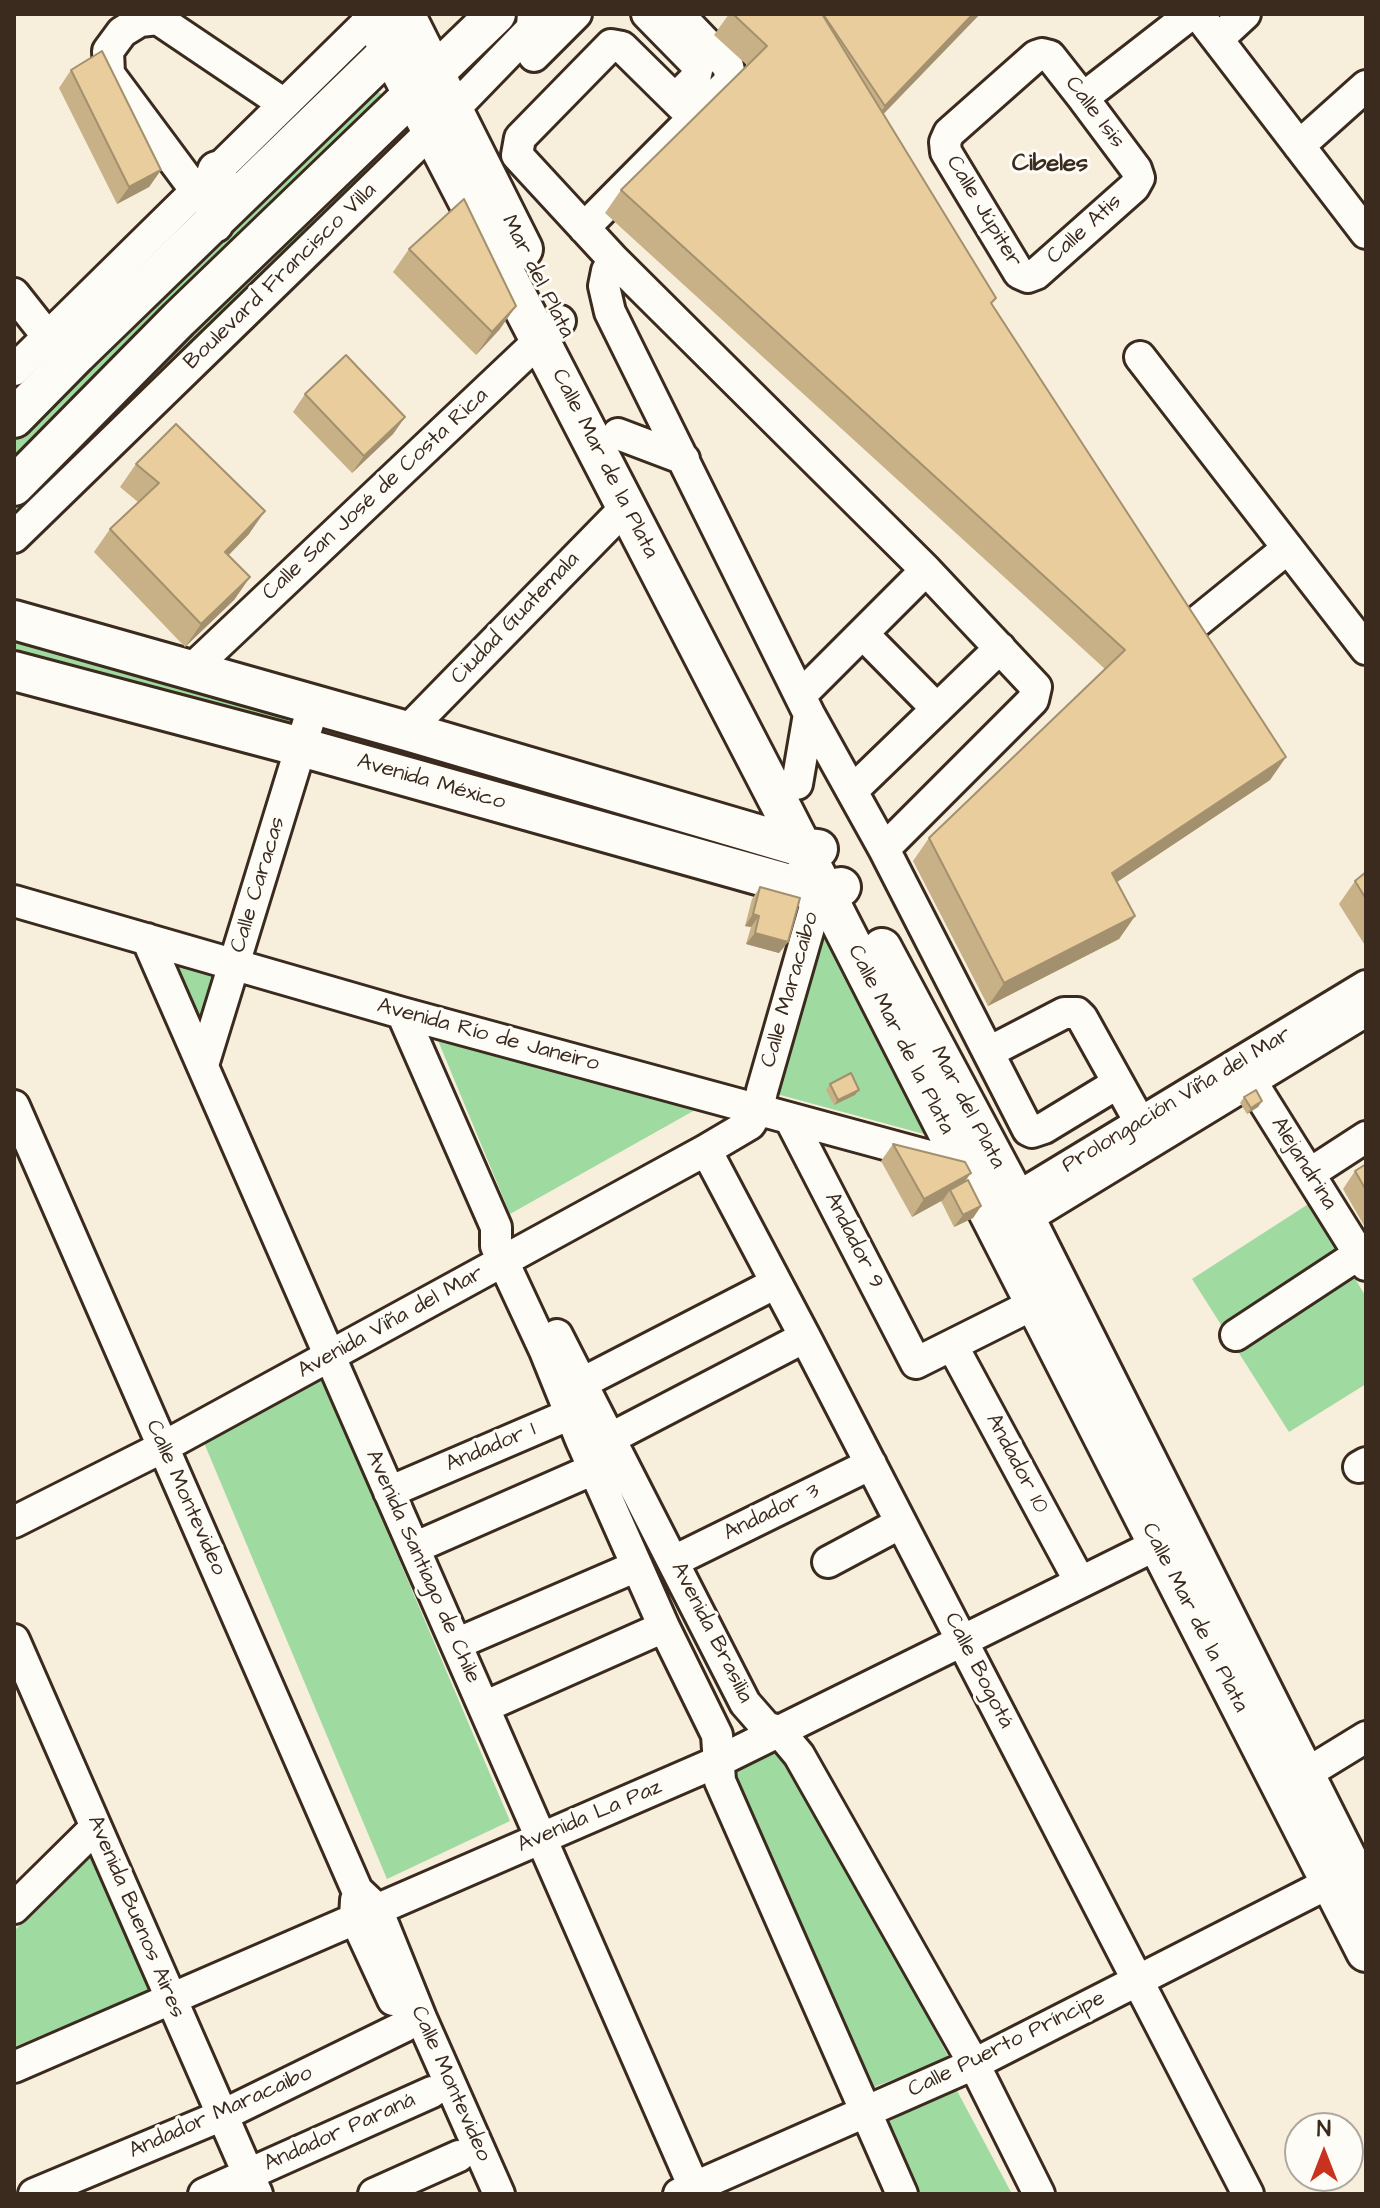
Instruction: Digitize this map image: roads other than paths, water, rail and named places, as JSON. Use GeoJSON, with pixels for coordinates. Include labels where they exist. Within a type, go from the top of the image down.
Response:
{"type":"FeatureCollection","features":[{"type":"Feature","properties":{"kind":"main road","name":"Boulevard Francisco Villa"},"geometry":{"type":"LineString","coordinates":[[14,486],[179,319],[496,14]]}},
{"type":"Feature","properties":{"kind":"main road","name":"Mar del Plata"},"geometry":{"type":"LineString","coordinates":[[394,22],[424,85],[449,123],[550,330],[612,424],[802,795],[815,848],[1366,1896]]}},
{"type":"Feature","properties":{"kind":"main road"},"geometry":{"type":"LineString","coordinates":[[14,418],[77,354],[209,195],[394,22]]}},
{"type":"Feature","properties":{"kind":"main road","name":"Calle Mar de la Plata"},"geometry":{"type":"LineString","coordinates":[[550,330],[626,507],[815,848]]}},
{"type":"Feature","properties":{"kind":"main road","name":"Avenida México"},"geometry":{"type":"LineString","coordinates":[[14,620],[815,848]]}},
{"type":"Feature","properties":{"kind":"main road","name":"Avenida México"},"geometry":{"type":"LineString","coordinates":[[14,671],[301,747],[811,890],[836,888]]}},
{"type":"Feature","properties":{"kind":"main road","name":"Calle Mar de la Plata"},"geometry":{"type":"LineString","coordinates":[[836,888],[963,1166],[1007,1217],[1034,1304],[1366,1952]]}},
{"type":"Feature","properties":{"kind":"street"},"geometry":{"type":"LineString","coordinates":[[449,123],[576,14]]}},
{"type":"Feature","properties":{"kind":"street"},"geometry":{"type":"LineString","coordinates":[[647,14],[698,66],[684,109]]}},
{"type":"Feature","properties":{"kind":"street"},"geometry":{"type":"LineString","coordinates":[[584,228],[684,109],[728,83],[730,71],[678,14]]}},
{"type":"Feature","properties":{"kind":"street"},"geometry":{"type":"LineString","coordinates":[[1083,98],[1191,14]]}},
{"type":"Feature","properties":{"kind":"street"},"geometry":{"type":"LineString","coordinates":[[1198,14],[1366,233]]}},
{"type":"Feature","properties":{"kind":"street"},"geometry":{"type":"LineString","coordinates":[[1218,39],[1245,14]]}},
{"type":"Feature","properties":{"kind":"street","name":"Boulevard Francisco Villa"},"geometry":{"type":"LineString","coordinates":[[14,537],[449,123],[540,18]]}},
{"type":"Feature","properties":{"kind":"street"},"geometry":{"type":"LineString","coordinates":[[209,195],[109,74],[108,51],[122,32],[140,21],[158,19],[284,104]]}},
{"type":"Feature","properties":{"kind":"street"},"geometry":{"type":"LineString","coordinates":[[14,370],[209,195],[284,104],[394,22]]}},
{"type":"Feature","properties":{"kind":"street"},"geometry":{"type":"LineString","coordinates":[[684,109],[622,47],[611,45],[520,138],[516,150],[521,161],[613,259],[926,570],[1032,681],[1036,693],[1033,700],[884,849]]}},
{"type":"Feature","properties":{"kind":"street","name":"Calle Isis"},"geometry":{"type":"LineString","coordinates":[[945,142],[949,133],[1042,54],[1050,56],[1083,98],[1136,169],[1139,178]]}},
{"type":"Feature","properties":{"kind":"street"},"geometry":{"type":"LineString","coordinates":[[1299,146],[1366,86]]}},
{"type":"Feature","properties":{"kind":"street","name":"Calle Júpiter"},"geometry":{"type":"LineString","coordinates":[[945,142],[946,152],[1019,273],[1028,277]]}},
{"type":"Feature","properties":{"kind":"street","name":"Calle Atis"},"geometry":{"type":"LineString","coordinates":[[1028,277],[1036,274],[1134,187],[1139,178]]}},
{"type":"Feature","properties":{"kind":"street"},"geometry":{"type":"LineString","coordinates":[[613,259],[607,271],[606,298],[811,715],[884,849],[1024,1124],[1032,1132],[1044,1128],[1118,1083]]}},
{"type":"Feature","properties":{"kind":"street"},"geometry":{"type":"LineString","coordinates":[[14,294],[48,337]]}},
{"type":"Feature","properties":{"kind":"street","name":"Calle San José de Costa Rica"},"geometry":{"type":"LineString","coordinates":[[192,669],[550,330]]}},
{"type":"Feature","properties":{"kind":"street"},"geometry":{"type":"LineString","coordinates":[[1140,357],[1366,649]]}},
{"type":"Feature","properties":{"kind":"street"},"geometry":{"type":"LineString","coordinates":[[612,424],[679,449]]}},
{"type":"Feature","properties":{"kind":"street","name":"Ciudad Guatemala"},"geometry":{"type":"LineString","coordinates":[[407,731],[626,507]]}},
{"type":"Feature","properties":{"kind":"street"},"geometry":{"type":"LineString","coordinates":[[1187,630],[1288,548]]}},
{"type":"Feature","properties":{"kind":"street"},"geometry":{"type":"LineString","coordinates":[[802,795],[811,715],[863,634],[926,570]]}},
{"type":"Feature","properties":{"kind":"street"},"geometry":{"type":"LineString","coordinates":[[863,634],[937,709]]}},
{"type":"Feature","properties":{"kind":"street"},"geometry":{"type":"LineString","coordinates":[[852,791],[1000,648]]}},
{"type":"Feature","properties":{"kind":"street","name":"Calle Caracas"},"geometry":{"type":"LineString","coordinates":[[203,1065],[314,704]]}},
{"type":"Feature","properties":{"kind":"street","name":"Calle Maracaibo"},"geometry":{"type":"LineString","coordinates":[[754,1103],[814,910],[836,888]]}},
{"type":"Feature","properties":{"kind":"street","name":"Avenida Río de Janeiro"},"geometry":{"type":"LineString","coordinates":[[14,901],[402,1013],[754,1103],[790,1119],[963,1166]]}},
{"type":"Feature","properties":{"kind":"street","name":"Avenida Santiago de Chile"},"geometry":{"type":"LineString","coordinates":[[147,939],[541,1838],[690,2192]]}},
{"type":"Feature","properties":{"kind":"street","name":"Prolongación Viña del Mar"},"geometry":{"type":"LineString","coordinates":[[1007,1217],[1245,1073],[1366,986]]}},
{"type":"Feature","properties":{"kind":"street"},"geometry":{"type":"LineString","coordinates":[[989,1052],[1070,1011],[1082,1018],[1141,1124]]}},
{"type":"Feature","properties":{"kind":"street","name":"Prolongación Viña del Mar"},"geometry":{"type":"LineString","coordinates":[[1007,1217],[1141,1124],[1366,1011]]}},
{"type":"Feature","properties":{"kind":"street","name":"Avenida Brasilia"},"geometry":{"type":"LineString","coordinates":[[402,1013],[505,1245],[582,1400],[611,1438],[745,1703],[766,1727],[779,1731],[799,1755],[974,2064],[1039,2194]]}},
{"type":"Feature","properties":{"kind":"street","name":"Alejandrina"},"geometry":{"type":"LineString","coordinates":[[1245,1073],[1363,1260]]}},
{"type":"Feature","properties":{"kind":"street","name":"Avenida Viña del Mar"},"geometry":{"type":"LineString","coordinates":[[505,1245],[706,1150],[750,1124],[754,1103]]}},
{"type":"Feature","properties":{"kind":"street","name":"Avenida Viña del Mar"},"geometry":{"type":"LineString","coordinates":[[14,1522],[327,1348],[754,1103]]}},
{"type":"Feature","properties":{"kind":"street","name":"Calle Montevideo"},"geometry":{"type":"LineString","coordinates":[[14,1106],[363,1906],[421,2018],[499,2194]]}},
{"type":"Feature","properties":{"kind":"street","name":"Andador 9"},"geometry":{"type":"LineString","coordinates":[[790,1119],[916,1363],[952,1345]]}},
{"type":"Feature","properties":{"kind":"street"},"geometry":{"type":"LineString","coordinates":[[1309,1174],[1366,1137]]}},
{"type":"Feature","properties":{"kind":"street","name":"Calle Bogotá"},"geometry":{"type":"LineString","coordinates":[[706,1150],[1248,2194]]}},
{"type":"Feature","properties":{"kind":"street"},"geometry":{"type":"LineString","coordinates":[[1236,1335],[1363,1260]]}},
{"type":"Feature","properties":{"kind":"street","name":"Andador 1"},"geometry":{"type":"LineString","coordinates":[[389,1492],[582,1400],[776,1283]]}},
{"type":"Feature","properties":{"kind":"street"},"geometry":{"type":"LineString","coordinates":[[952,1345],[1034,1304]]}},
{"type":"Feature","properties":{"kind":"street"},"geometry":{"type":"LineString","coordinates":[[611,1438],[805,1337]]}},
{"type":"Feature","properties":{"kind":"street","name":"Andador 10"},"geometry":{"type":"LineString","coordinates":[[952,1345],[1080,1582]]}},
{"type":"Feature","properties":{"kind":"street","name":"Avenida Brasilia"},"geometry":{"type":"LineString","coordinates":[[582,1400],[594,1469],[664,1627],[717,1735],[720,1781],[902,2194]]}},
{"type":"Feature","properties":{"kind":"street","name":"Avenida Viña del Mar"},"geometry":{"type":"LineString","coordinates":[[14,1505],[160,1440]]}},
{"type":"Feature","properties":{"kind":"street","name":"Andador 3"},"geometry":{"type":"LineString","coordinates":[[674,1561],[871,1464]]}},
{"type":"Feature","properties":{"kind":"street"},"geometry":{"type":"LineString","coordinates":[[414,1548],[594,1469]]}},
{"type":"Feature","properties":{"kind":"street"},"geometry":{"type":"LineString","coordinates":[[828,1562],[901,1523]]}},
{"type":"Feature","properties":{"kind":"street","name":"Avenida La Paz"},"geometry":{"type":"LineString","coordinates":[[14,2067],[169,1999],[363,1906],[541,1838],[717,1762],[1156,1545]]}},
{"type":"Feature","properties":{"kind":"street"},"geometry":{"type":"LineString","coordinates":[[456,1644],[637,1566]]}},
{"type":"Feature","properties":{"kind":"street"},"geometry":{"type":"LineString","coordinates":[[484,1707],[664,1627]]}},
{"type":"Feature","properties":{"kind":"street","name":"Avenida Buenos Aires"},"geometry":{"type":"LineString","coordinates":[[16,1650],[253,2184]]}},
{"type":"Feature","properties":{"kind":"street"},"geometry":{"type":"LineString","coordinates":[[1304,1775],[1366,1737]]}},
{"type":"Feature","properties":{"kind":"street"},"geometry":{"type":"LineString","coordinates":[[14,1908],[96,1827]]}},
{"type":"Feature","properties":{"kind":"street","name":"Calle Puerto Príncipe"},"geometry":{"type":"LineString","coordinates":[[690,2192],[974,2064],[1329,1883]]}},
{"type":"Feature","properties":{"kind":"street","name":"Calle Montevideo"},"geometry":{"type":"LineString","coordinates":[[363,1906],[405,2026],[476,2194]]}},
{"type":"Feature","properties":{"kind":"street","name":"Andador Maracaibo"},"geometry":{"type":"LineString","coordinates":[[34,2194],[223,2115],[405,2026]]}},
{"type":"Feature","properties":{"kind":"street","name":"Andador Paraná"},"geometry":{"type":"LineString","coordinates":[[204,2194],[253,2184],[432,2092]]}},
{"type":"Feature","properties":{"kind":"street"},"geometry":{"type":"LineString","coordinates":[[374,2194],[459,2156]]}},
{"type":"Feature","properties":{"kind":"street"},"geometry":{"type":"LineString","coordinates":[[14,2177],[22,2194]]}},
{"type":"Feature","properties":{"kind":"district","name":"Cibeles"},"geometry":{"type":"Point","coordinates":[1050,165]}}]}
